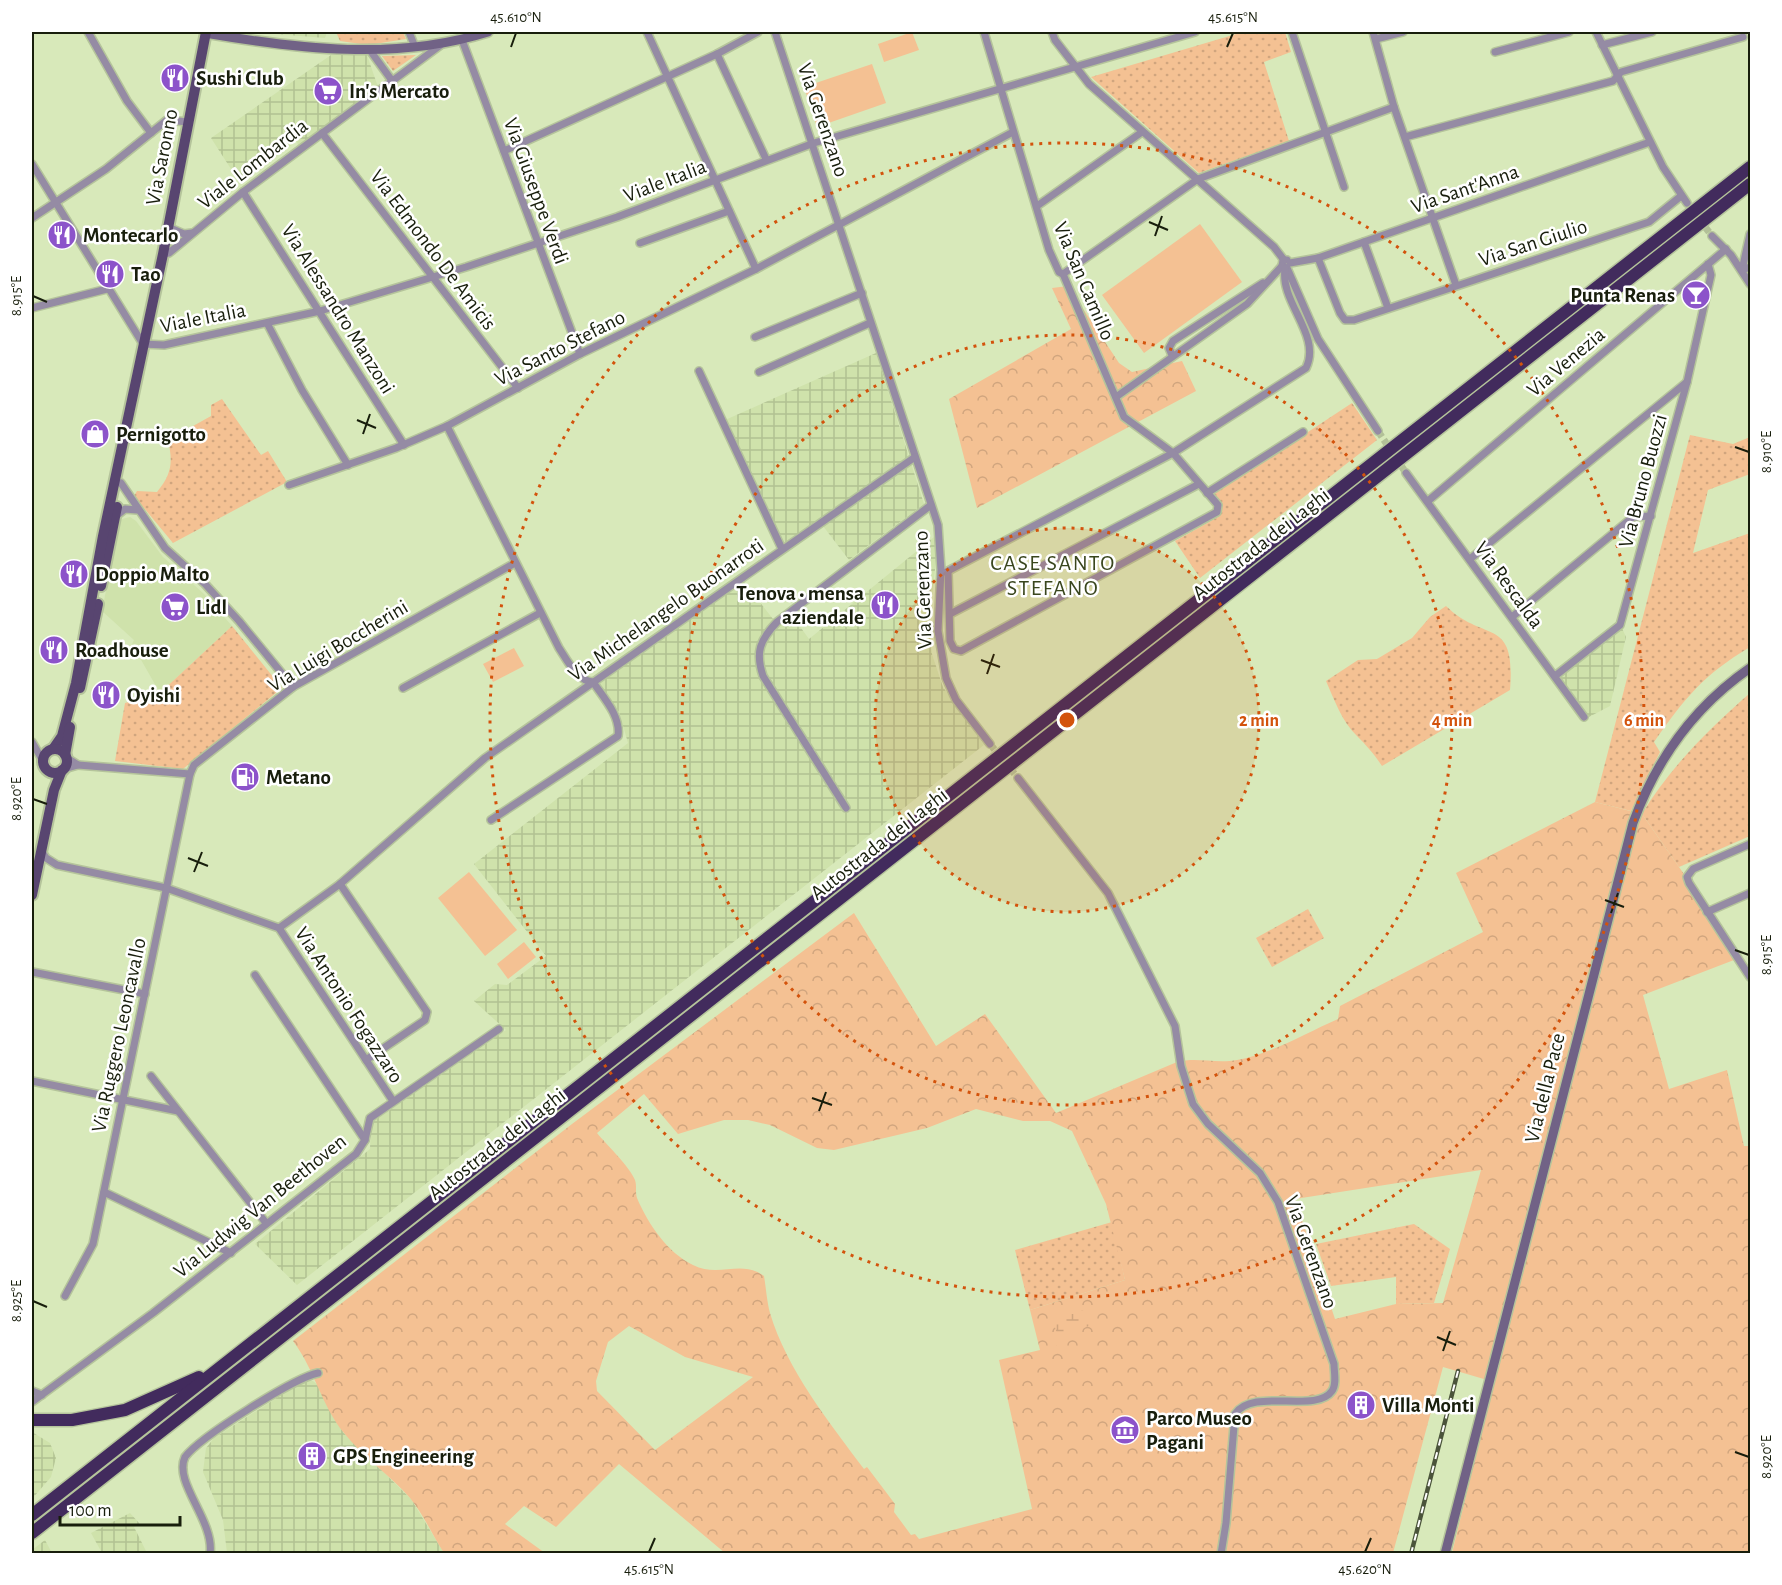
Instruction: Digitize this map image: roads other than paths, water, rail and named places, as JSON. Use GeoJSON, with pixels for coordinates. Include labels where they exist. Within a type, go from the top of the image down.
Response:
{"type":"FeatureCollection","features":[{"type":"Feature","properties":{"kind":"highway","name":"Autostrada dei Laghi"},"geometry":{"type":"LineString","coordinates":[[32,1515],[1750,167]]}},
{"type":"Feature","properties":{"kind":"highway","name":"Autostrada dei Laghi"},"geometry":{"type":"LineString","coordinates":[[32,1533],[1750,184]]}},
{"type":"Feature","properties":{"kind":"highway"},"geometry":{"type":"LineString","coordinates":[[32,1420],[72,1420],[125,1410],[219,1368]]}},
{"type":"Feature","properties":{"kind":"main road","name":"Viale Lombardia"},"geometry":{"type":"LineString","coordinates":[[206,32],[286,45],[369,50],[444,43],[488,32]]}},
{"type":"Feature","properties":{"kind":"main road","name":"Via Saronno"},"geometry":{"type":"LineString","coordinates":[[43,750],[62,736],[76,683],[81,647],[163,254],[206,32]]}},
{"type":"Feature","properties":{"kind":"main road"},"geometry":{"type":"LineString","coordinates":[[32,895],[54,790],[90,653],[116,516],[121,483],[119,465]]}},
{"type":"Feature","properties":{"kind":"main road","name":"Via della Pace"},"geometry":{"type":"LineString","coordinates":[[1445,1554],[1633,823],[1649,785],[1675,741],[1707,704],[1750,668]]}},
{"type":"Feature","properties":{"kind":"main road"},"geometry":{"type":"LineString","coordinates":[[43,750],[61,765]]}},
{"type":"Feature","properties":{"kind":"main road"},"geometry":{"type":"LineString","coordinates":[[43,750],[60,750],[61,765]]}},
{"type":"Feature","properties":{"kind":"street"},"geometry":{"type":"LineString","coordinates":[[89,32],[127,101],[151,133]]}},
{"type":"Feature","properties":{"kind":"street"},"geometry":{"type":"LineString","coordinates":[[409,32],[415,47]]}},
{"type":"Feature","properties":{"kind":"street"},"geometry":{"type":"LineString","coordinates":[[647,32],[756,269]]}},
{"type":"Feature","properties":{"kind":"street"},"geometry":{"type":"LineString","coordinates":[[504,151],[717,54],[758,32]]}},
{"type":"Feature","properties":{"kind":"street","name":"Via Gerenzano"},"geometry":{"type":"LineString","coordinates":[[775,32],[814,143],[870,323],[938,525],[944,571],[938,631],[946,678],[956,700],[990,744]]}},
{"type":"Feature","properties":{"kind":"street","name":"Via San Camillo"},"geometry":{"type":"LineString","coordinates":[[950,614],[951,646],[961,651],[1217,513],[1218,505],[1173,453],[1124,417],[1063,274],[1059,272],[1049,250],[984,32]]}},
{"type":"Feature","properties":{"kind":"street"},"geometry":{"type":"LineString","coordinates":[[1052,32],[1089,84],[1274,247],[1285,265],[1318,339],[1378,431]]}},
{"type":"Feature","properties":{"kind":"street","name":"Viale Italia"},"geometry":{"type":"LineString","coordinates":[[143,344],[164,345],[320,311],[537,244],[814,143],[1074,66],[1165,35],[1195,32]]}},
{"type":"Feature","properties":{"kind":"street"},"geometry":{"type":"LineString","coordinates":[[1292,32],[1344,187]]}},
{"type":"Feature","properties":{"kind":"street"},"geometry":{"type":"LineString","coordinates":[[1403,32],[1375,35],[1394,107],[1456,285]]}},
{"type":"Feature","properties":{"kind":"street"},"geometry":{"type":"LineString","coordinates":[[1496,52],[1569,32]]}},
{"type":"Feature","properties":{"kind":"street"},"geometry":{"type":"LineString","coordinates":[[1596,32],[1650,142],[1687,203]]}},
{"type":"Feature","properties":{"kind":"street"},"geometry":{"type":"LineString","coordinates":[[1602,45],[1652,32]]}},
{"type":"Feature","properties":{"kind":"street"},"geometry":{"type":"LineString","coordinates":[[1405,137],[1613,81],[1617,75],[1743,37]]}},
{"type":"Feature","properties":{"kind":"street","name":"Via Giuseppe Verdi"},"geometry":{"type":"LineString","coordinates":[[462,40],[580,354]]}},
{"type":"Feature","properties":{"kind":"street","name":"Viale Lombardia"},"geometry":{"type":"LineString","coordinates":[[163,254],[169,253],[243,192],[444,43]]}},
{"type":"Feature","properties":{"kind":"street"},"geometry":{"type":"LineString","coordinates":[[369,50],[393,82]]}},
{"type":"Feature","properties":{"kind":"street"},"geometry":{"type":"LineString","coordinates":[[717,54],[766,159]]}},
{"type":"Feature","properties":{"kind":"street"},"geometry":{"type":"LineString","coordinates":[[1063,274],[1198,179],[1394,107]]}},
{"type":"Feature","properties":{"kind":"street"},"geometry":{"type":"LineString","coordinates":[[32,218],[56,204],[168,120],[188,122]]}},
{"type":"Feature","properties":{"kind":"street"},"geometry":{"type":"LineString","coordinates":[[840,225],[1013,132]]}},
{"type":"Feature","properties":{"kind":"street"},"geometry":{"type":"LineString","coordinates":[[1037,206],[1142,132]]}},
{"type":"Feature","properties":{"kind":"street","name":"Via Edmondo De Amicis"},"geometry":{"type":"LineString","coordinates":[[322,133],[518,388]]}},
{"type":"Feature","properties":{"kind":"street","name":"Via Sant'Anna"},"geometry":{"type":"LineString","coordinates":[[1285,265],[1318,258],[1650,142]]}},
{"type":"Feature","properties":{"kind":"street"},"geometry":{"type":"LineString","coordinates":[[32,164],[143,344]]}},
{"type":"Feature","properties":{"kind":"street","name":"Via Alessandro Manzoni"},"geometry":{"type":"LineString","coordinates":[[243,192],[404,445]]}},
{"type":"Feature","properties":{"kind":"street","name":"Via San Giulio"},"geometry":{"type":"LineString","coordinates":[[1318,258],[1340,313],[1345,320],[1353,320],[1648,222],[1681,196]]}},
{"type":"Feature","properties":{"kind":"street"},"geometry":{"type":"LineString","coordinates":[[640,243],[729,211]]}},
{"type":"Feature","properties":{"kind":"street","name":"Via Santo Stefano"},"geometry":{"type":"LineString","coordinates":[[289,485],[404,445],[447,426],[580,354],[756,269],[840,225]]}},
{"type":"Feature","properties":{"kind":"street","name":"Viale Lombardia"},"geometry":{"type":"LineString","coordinates":[[168,227],[184,234],[194,232]]}},
{"type":"Feature","properties":{"kind":"street"},"geometry":{"type":"LineString","coordinates":[[1742,270],[1750,234]]}},
{"type":"Feature","properties":{"kind":"street"},"geometry":{"type":"LineString","coordinates":[[1712,236],[1726,249],[1750,284]]}},
{"type":"Feature","properties":{"kind":"street"},"geometry":{"type":"LineString","coordinates":[[1364,242],[1388,308]]}},
{"type":"Feature","properties":{"kind":"street","name":"Via Venezia"},"geometry":{"type":"LineString","coordinates":[[1428,501],[1726,249]]}},
{"type":"Feature","properties":{"kind":"street","name":"Via Bruno Buozzi"},"geometry":{"type":"LineString","coordinates":[[1555,676],[1620,625],[1687,382],[1711,275],[1708,264]]}},
{"type":"Feature","properties":{"kind":"street"},"geometry":{"type":"LineString","coordinates":[[1172,355],[1168,348],[1173,341],[1269,279],[1285,265]]}},
{"type":"Feature","properties":{"kind":"street"},"geometry":{"type":"LineString","coordinates":[[1199,484],[950,614],[944,571],[1173,453],[1306,368],[1310,358],[1304,330],[1285,290],[1285,265]]}},
{"type":"Feature","properties":{"kind":"street"},"geometry":{"type":"LineString","coordinates":[[1742,270],[1750,267]]}},
{"type":"Feature","properties":{"kind":"street"},"geometry":{"type":"LineString","coordinates":[[1116,397],[1172,355],[1248,304],[1269,279]]}},
{"type":"Feature","properties":{"kind":"street"},"geometry":{"type":"LineString","coordinates":[[32,308],[107,289]]}},
{"type":"Feature","properties":{"kind":"street"},"geometry":{"type":"LineString","coordinates":[[755,337],[862,293]]}},
{"type":"Feature","properties":{"kind":"street"},"geometry":{"type":"LineString","coordinates":[[267,323],[302,390],[348,465]]}},
{"type":"Feature","properties":{"kind":"street"},"geometry":{"type":"LineString","coordinates":[[759,372],[870,323]]}},
{"type":"Feature","properties":{"kind":"street"},"geometry":{"type":"LineString","coordinates":[[699,371],[782,549]]}},
{"type":"Feature","properties":{"kind":"street"},"geometry":{"type":"LineString","coordinates":[[1470,559],[1687,382]]}},
{"type":"Feature","properties":{"kind":"street"},"geometry":{"type":"LineString","coordinates":[[447,426],[559,648],[579,677],[585,682],[592,682],[615,714],[618,736],[491,820]]}},
{"type":"Feature","properties":{"kind":"street"},"geometry":{"type":"LineString","coordinates":[[1207,493],[1303,432]]}},
{"type":"Feature","properties":{"kind":"street","name":"Via Michelangelo Buonarroti"},"geometry":{"type":"LineString","coordinates":[[279,928],[340,884],[485,758],[915,457]]}},
{"type":"Feature","properties":{"kind":"street","name":"Via Rescalda"},"geometry":{"type":"LineString","coordinates":[[1407,473],[1584,717]]}},
{"type":"Feature","properties":{"kind":"street"},"geometry":{"type":"LineString","coordinates":[[121,483],[137,510],[165,548],[205,584],[239,621],[293,687]]}},
{"type":"Feature","properties":{"kind":"street"},"geometry":{"type":"LineString","coordinates":[[846,808],[763,676],[758,657],[759,648],[762,639],[777,622],[931,505]]}},
{"type":"Feature","properties":{"kind":"street"},"geometry":{"type":"LineString","coordinates":[[116,516],[125,509],[137,510]]}},
{"type":"Feature","properties":{"kind":"street"},"geometry":{"type":"LineString","coordinates":[[1512,617],[1633,517],[1651,516]]}},
{"type":"Feature","properties":{"kind":"street","name":"Via Luigi Boccherini"},"geometry":{"type":"LineString","coordinates":[[190,774],[194,765],[293,687],[515,563]]}},
{"type":"Feature","properties":{"kind":"street"},"geometry":{"type":"LineString","coordinates":[[403,688],[540,613]]}},
{"type":"Feature","properties":{"kind":"street"},"geometry":{"type":"LineString","coordinates":[[61,765],[190,774]]}},
{"type":"Feature","properties":{"kind":"street","name":"Via Ruggero Leoncavallo"},"geometry":{"type":"LineString","coordinates":[[65,1296],[93,1244],[190,774]]}},
{"type":"Feature","properties":{"kind":"street","name":"Via Gerenzano"},"geometry":{"type":"LineString","coordinates":[[1018,778],[1107,893],[1175,1026],[1181,1066],[1193,1104],[1208,1124],[1260,1173],[1278,1202],[1334,1364],[1334,1384],[1327,1395],[1314,1399],[1252,1403],[1235,1414],[1226,1523],[1221,1554]]}},
{"type":"Feature","properties":{"kind":"street"},"geometry":{"type":"LineString","coordinates":[[1750,844],[1688,873],[1689,884],[1750,977]]}},
{"type":"Feature","properties":{"kind":"street","name":"Via Antonio Fogazzaro"},"geometry":{"type":"LineString","coordinates":[[41,850],[46,858],[57,865],[166,888],[279,928],[393,1101]]}},
{"type":"Feature","properties":{"kind":"street"},"geometry":{"type":"LineString","coordinates":[[340,884],[427,1012],[425,1020],[366,1060]]}},
{"type":"Feature","properties":{"kind":"street"},"geometry":{"type":"LineString","coordinates":[[1707,912],[1750,893]]}},
{"type":"Feature","properties":{"kind":"street"},"geometry":{"type":"LineString","coordinates":[[32,972],[145,994]]}},
{"type":"Feature","properties":{"kind":"street"},"geometry":{"type":"LineString","coordinates":[[255,975],[365,1140]]}},
{"type":"Feature","properties":{"kind":"street","name":"Via Ludwig Van Beethoven"},"geometry":{"type":"LineString","coordinates":[[32,1402],[231,1253],[356,1154],[365,1140],[370,1119],[499,1029]]}},
{"type":"Feature","properties":{"kind":"street"},"geometry":{"type":"LineString","coordinates":[[151,1076],[266,1223]]}},
{"type":"Feature","properties":{"kind":"street"},"geometry":{"type":"LineString","coordinates":[[32,1082],[178,1111]]}},
{"type":"Feature","properties":{"kind":"street"},"geometry":{"type":"LineString","coordinates":[[104,1192],[231,1253]]}},
{"type":"Feature","properties":{"kind":"street"},"geometry":{"type":"LineString","coordinates":[[210,1554],[208,1530],[184,1476],[182,1468],[185,1457],[204,1440],[297,1380],[318,1373]]}},
{"type":"Feature","properties":{"kind":"street"},"geometry":{"type":"LineString","coordinates":[[32,1391],[42,1395]]}},
{"type":"Feature","properties":{"kind":"tunnel"},"geometry":{"type":"LineString","coordinates":[[1692,210],[1712,236]]}},
{"type":"Feature","properties":{"kind":"tunnel"},"geometry":{"type":"LineString","coordinates":[[1378,431],[1406,473]]}},
{"type":"Feature","properties":{"kind":"tunnel"},"geometry":{"type":"LineString","coordinates":[[990,744],[1018,778]]}},
{"type":"Feature","properties":{"kind":"railway"},"geometry":{"type":"LineString","coordinates":[[1411,1554],[1458,1371]]}},
{"type":"Feature","properties":{"kind":"place","name":"Sushi Club"},"geometry":{"type":"Point","coordinates":[175,78]}},
{"type":"Feature","properties":{"kind":"place","name":"In's Mercato"},"geometry":{"type":"Point","coordinates":[328,91]}},
{"type":"Feature","properties":{"kind":"place","name":"Montecarlo"},"geometry":{"type":"Point","coordinates":[62,235]}},
{"type":"Feature","properties":{"kind":"place","name":"Tao"},"geometry":{"type":"Point","coordinates":[110,274]}},
{"type":"Feature","properties":{"kind":"place","name":"Punta Renas"},"geometry":{"type":"Point","coordinates":[1696,295]}},
{"type":"Feature","properties":{"kind":"place","name":"Pernigotto"},"geometry":{"type":"Point","coordinates":[95,434]}},
{"type":"Feature","properties":{"kind":"place","name":"Doppio Malto"},"geometry":{"type":"Point","coordinates":[74,574]}},
{"type":"Feature","properties":{"kind":"place","name":"Tenova • mensa aziendale"},"geometry":{"type":"Point","coordinates":[885,605]}},
{"type":"Feature","properties":{"kind":"place","name":"Lidl"},"geometry":{"type":"Point","coordinates":[175,607]}},
{"type":"Feature","properties":{"kind":"place","name":"Roadhouse"},"geometry":{"type":"Point","coordinates":[54,650]}},
{"type":"Feature","properties":{"kind":"place","name":"Oyishi"},"geometry":{"type":"Point","coordinates":[106,695]}},
{"type":"Feature","properties":{"kind":"place","name":"Metano"},"geometry":{"type":"Point","coordinates":[245,777]}},
{"type":"Feature","properties":{"kind":"place","name":"Villa Monti"},"geometry":{"type":"Point","coordinates":[1361,1405]}},
{"type":"Feature","properties":{"kind":"place","name":"Parco Museo Pagani"},"geometry":{"type":"Point","coordinates":[1125,1430]}},
{"type":"Feature","properties":{"kind":"place","name":"GPS Engineering"},"geometry":{"type":"Point","coordinates":[312,1456]}},
{"type":"Feature","properties":{"kind":"district","name":"CASE SANTO STEFANO"},"geometry":{"type":"Point","coordinates":[1053,576]}}]}
